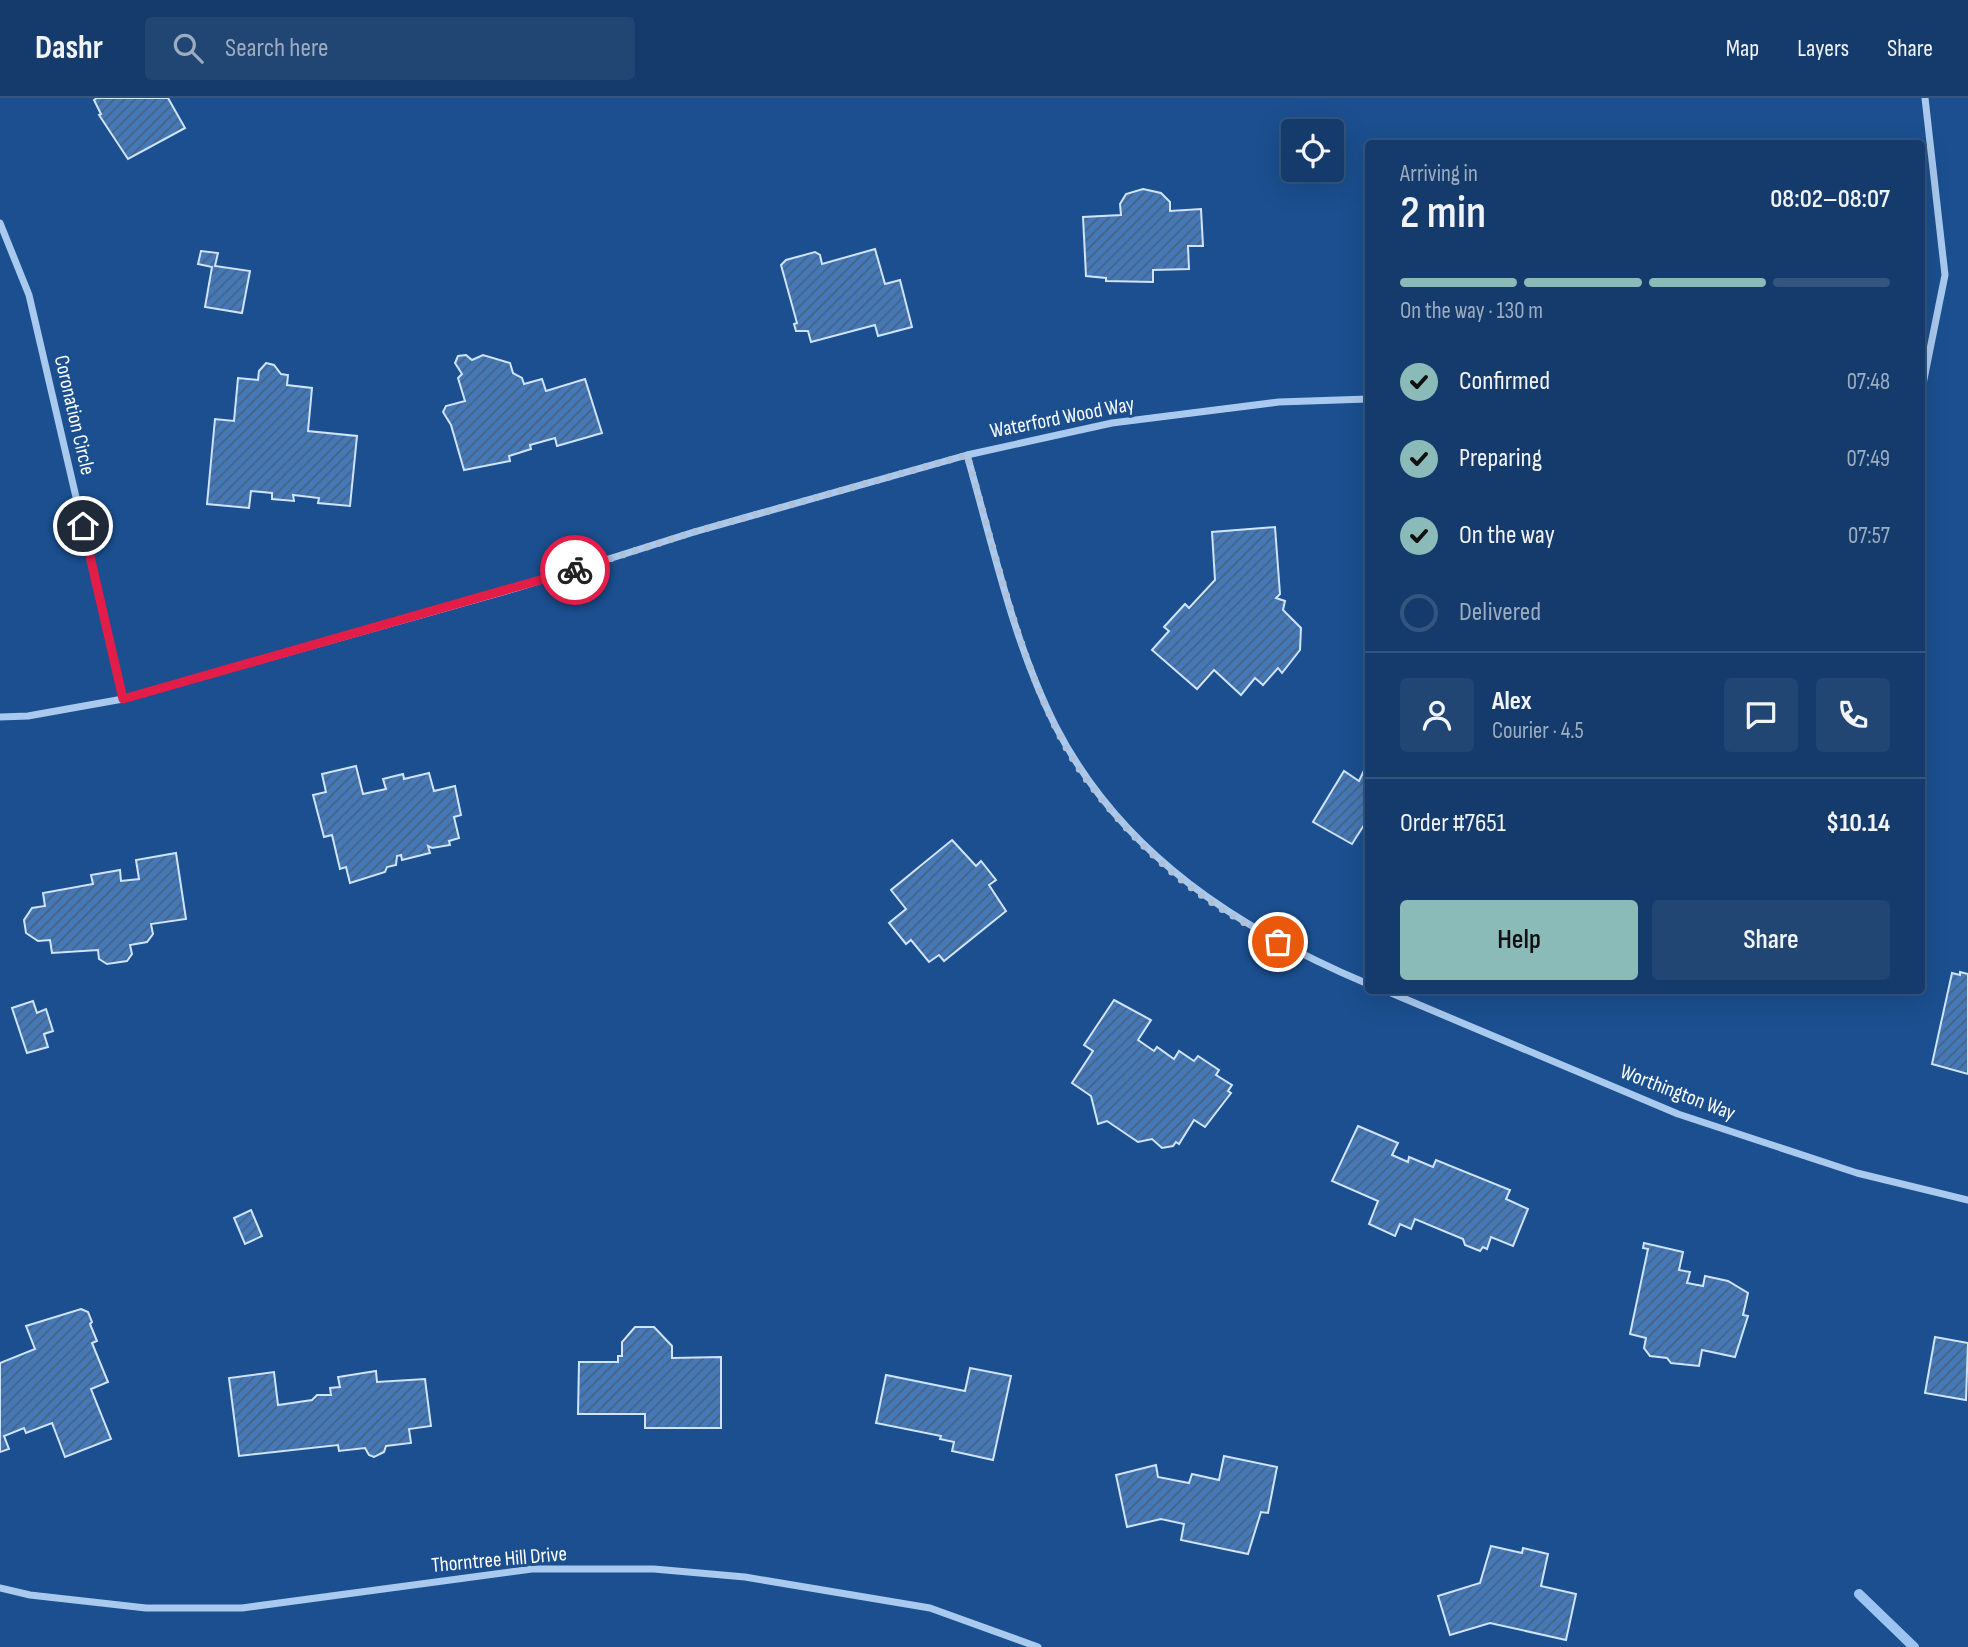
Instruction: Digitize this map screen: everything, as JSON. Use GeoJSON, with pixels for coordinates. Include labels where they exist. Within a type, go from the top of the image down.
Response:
{"type":"FeatureCollection","features":[{"type":"Feature","properties":{"kind":"street"},"geometry":{"type":"LineString","coordinates":[[1925,98],[1945,275],[1925,373]]}},
{"type":"Feature","properties":{"kind":"street","name":"Coronation Circle"},"geometry":{"type":"LineString","coordinates":[[0,223],[29,295],[123,699]]}},
{"type":"Feature","properties":{"kind":"street","name":"Waterford Wood Way"},"geometry":{"type":"LineString","coordinates":[[0,717],[28,716],[123,699],[520,587],[694,532],[967,455],[1112,423],[1279,402],[1365,399]]}},
{"type":"Feature","properties":{"kind":"street"},"geometry":{"type":"LineString","coordinates":[[967,455],[1024,649],[1056,726],[1091,786],[1147,849],[1212,903],[1300,955],[1365,983]]}},
{"type":"Feature","properties":{"kind":"street","name":"Worthington Way"},"geometry":{"type":"LineString","coordinates":[[1393,994],[1678,1114],[1857,1173],[1968,1200]]}},
{"type":"Feature","properties":{"kind":"street","name":"Thorntree Hill Drive"},"geometry":{"type":"LineString","coordinates":[[0,1588],[30,1595],[146,1608],[243,1608],[532,1569],[654,1569],[745,1577],[930,1608],[1038,1647]]}},
{"type":"Feature","properties":{"kind":"building"},"geometry":{"type":"Polygon","coordinates":[[[168,98],[185,128],[128,159],[99,115],[101,114],[94,100],[168,98]]]}},
{"type":"Feature","properties":{"kind":"building"},"geometry":{"type":"Polygon","coordinates":[[[1143,189],[1161,193],[1170,202],[1170,211],[1201,209],[1203,246],[1188,246],[1189,269],[1153,270],[1153,282],[1106,281],[1106,278],[1086,276],[1083,217],[1121,215],[1120,204],[1126,194],[1143,189]]]}},
{"type":"Feature","properties":{"kind":"building"},"geometry":{"type":"Polygon","coordinates":[[[875,249],[885,284],[900,280],[912,327],[878,336],[875,325],[811,342],[808,331],[796,331],[794,324],[797,323],[781,265],[786,260],[815,252],[820,255],[822,264],[875,249]]]}},
{"type":"Feature","properties":{"kind":"building"},"geometry":{"type":"Polygon","coordinates":[[[201,251],[218,253],[215,266],[250,271],[242,313],[205,307],[212,267],[198,264],[201,251]]]}},
{"type":"Feature","properties":{"kind":"building"},"geometry":{"type":"Polygon","coordinates":[[[466,355],[472,360],[483,355],[510,363],[513,373],[522,378],[524,384],[542,379],[546,391],[585,379],[602,433],[557,446],[555,438],[530,445],[531,449],[509,456],[510,461],[464,470],[451,425],[443,412],[446,406],[465,401],[458,378],[462,374],[455,363],[458,356],[466,355]]]}},
{"type":"Feature","properties":{"kind":"building"},"geometry":{"type":"Polygon","coordinates":[[[266,363],[274,365],[281,374],[288,375],[287,385],[312,388],[308,431],[357,436],[350,506],[318,503],[319,498],[293,495],[294,501],[272,499],[272,493],[251,491],[249,508],[207,504],[215,419],[234,421],[238,378],[258,380],[259,371],[266,363]]]}},
{"type":"Feature","properties":{"kind":"building"},"geometry":{"type":"Polygon","coordinates":[[[1275,527],[1280,594],[1276,598],[1285,601],[1283,610],[1301,628],[1300,650],[1282,673],[1278,668],[1263,685],[1255,678],[1241,695],[1214,670],[1197,689],[1152,650],[1169,631],[1164,627],[1185,604],[1189,608],[1215,580],[1212,532],[1275,527]]]}},
{"type":"Feature","properties":{"kind":"building"},"geometry":{"type":"Polygon","coordinates":[[[356,766],[363,794],[386,789],[383,779],[403,774],[404,779],[429,773],[434,791],[455,786],[461,815],[454,817],[459,838],[449,841],[450,845],[432,848],[428,846],[430,853],[402,860],[401,855],[397,856],[396,865],[387,867],[385,872],[350,883],[346,867],[340,869],[332,835],[324,837],[313,795],[326,792],[322,774],[356,766]]]}},
{"type":"Feature","properties":{"kind":"building"},"geometry":{"type":"Polygon","coordinates":[[[1365,768],[1365,826],[1352,844],[1313,822],[1344,771],[1359,781],[1365,768]]]}},
{"type":"Feature","properties":{"kind":"building"},"geometry":{"type":"Polygon","coordinates":[[[952,840],[976,866],[981,861],[996,880],[989,885],[1006,911],[944,961],[939,955],[929,962],[911,940],[906,944],[889,923],[906,909],[891,890],[952,840]]]}},
{"type":"Feature","properties":{"kind":"building"},"geometry":{"type":"Polygon","coordinates":[[[176,853],[186,919],[151,924],[153,934],[147,942],[130,945],[132,954],[127,961],[107,964],[99,959],[98,950],[52,953],[50,940],[38,941],[26,933],[24,920],[32,908],[45,906],[43,893],[93,884],[91,875],[120,870],[121,881],[139,879],[136,860],[176,853]]]}},
{"type":"Feature","properties":{"kind":"building"},"geometry":{"type":"Polygon","coordinates":[[[1960,972],[1968,974],[1968,1074],[1932,1064],[1952,973],[1960,975],[1960,972]]]}},
{"type":"Feature","properties":{"kind":"building"},"geometry":{"type":"Polygon","coordinates":[[[1114,1000],[1151,1020],[1138,1040],[1154,1051],[1157,1047],[1174,1059],[1179,1051],[1194,1061],[1198,1056],[1219,1070],[1216,1075],[1232,1085],[1228,1091],[1231,1093],[1205,1127],[1194,1120],[1179,1144],[1176,1142],[1173,1146],[1162,1148],[1152,1139],[1138,1142],[1107,1121],[1098,1124],[1091,1096],[1072,1083],[1093,1051],[1084,1045],[1114,1000]]]}},
{"type":"Feature","properties":{"kind":"building"},"geometry":{"type":"Polygon","coordinates":[[[33,1001],[37,1013],[46,1009],[53,1031],[44,1034],[48,1047],[27,1053],[12,1008],[33,1001]]]}},
{"type":"Feature","properties":{"kind":"building"},"geometry":{"type":"Polygon","coordinates":[[[1358,1126],[1398,1143],[1392,1155],[1408,1162],[1409,1157],[1433,1167],[1436,1160],[1510,1190],[1506,1199],[1528,1209],[1513,1246],[1491,1237],[1487,1249],[1483,1247],[1480,1251],[1465,1245],[1463,1239],[1415,1219],[1411,1229],[1400,1224],[1395,1236],[1369,1224],[1378,1201],[1332,1181],[1358,1126]]]}},
{"type":"Feature","properties":{"kind":"building"},"geometry":{"type":"Polygon","coordinates":[[[251,1210],[262,1236],[245,1244],[234,1218],[251,1210]]]}},
{"type":"Feature","properties":{"kind":"building"},"geometry":{"type":"Polygon","coordinates":[[[1644,1243],[1683,1252],[1679,1270],[1690,1272],[1687,1283],[1703,1286],[1705,1276],[1728,1281],[1748,1293],[1743,1315],[1748,1316],[1735,1357],[1702,1350],[1699,1366],[1671,1363],[1667,1358],[1650,1356],[1644,1348],[1646,1338],[1630,1334],[1648,1249],[1643,1248],[1644,1243]]]}},
{"type":"Feature","properties":{"kind":"building"},"geometry":{"type":"Polygon","coordinates":[[[81,1309],[88,1312],[92,1322],[90,1324],[97,1341],[92,1343],[108,1382],[91,1389],[111,1439],[65,1457],[52,1423],[26,1433],[24,1428],[4,1436],[9,1449],[0,1452],[0,1363],[35,1349],[26,1326],[81,1309]]]}},
{"type":"Feature","properties":{"kind":"building"},"geometry":{"type":"Polygon","coordinates":[[[635,1327],[654,1327],[672,1346],[672,1358],[721,1357],[721,1428],[645,1428],[645,1414],[578,1414],[579,1362],[618,1362],[618,1356],[622,1356],[622,1342],[635,1327]]]}},
{"type":"Feature","properties":{"kind":"building"},"geometry":{"type":"Polygon","coordinates":[[[1935,1337],[1968,1343],[1966,1400],[1925,1393],[1935,1337]]]}},
{"type":"Feature","properties":{"kind":"building"},"geometry":{"type":"Polygon","coordinates":[[[970,1368],[1011,1376],[993,1460],[952,1451],[954,1442],[940,1439],[941,1436],[876,1423],[886,1375],[965,1391],[970,1368]]]}},
{"type":"Feature","properties":{"kind":"building"},"geometry":{"type":"Polygon","coordinates":[[[376,1371],[377,1382],[425,1379],[431,1426],[409,1429],[411,1443],[386,1446],[384,1452],[374,1457],[369,1455],[365,1448],[339,1451],[338,1445],[239,1456],[229,1378],[274,1372],[278,1405],[312,1400],[317,1395],[331,1395],[330,1388],[340,1387],[338,1377],[376,1371]]]}},
{"type":"Feature","properties":{"kind":"building"},"geometry":{"type":"Polygon","coordinates":[[[1224,1456],[1277,1467],[1268,1513],[1261,1512],[1248,1554],[1181,1540],[1184,1524],[1161,1519],[1127,1527],[1116,1475],[1156,1465],[1158,1477],[1189,1483],[1192,1474],[1219,1480],[1224,1456]]]}},
{"type":"Feature","properties":{"kind":"building"},"geometry":{"type":"Polygon","coordinates":[[[1491,1546],[1522,1553],[1523,1548],[1548,1554],[1541,1586],[1576,1594],[1566,1640],[1490,1623],[1450,1635],[1438,1596],[1480,1583],[1491,1546]]]}},
{"type":"Feature","properties":{"kind":"waterway"},"geometry":{"type":"LineString","coordinates":[[1859,1594],[1914,1647]]}},
{"type":"Feature","properties":{"kind":"way so far"},"geometry":{"type":"LineString","coordinates":[[575,570],[694,532],[967,455],[1024,649],[1056,726],[1091,786],[1147,849],[1212,903],[1278,942]]}},
{"type":"Feature","properties":{"kind":"route"},"geometry":{"type":"LineString","coordinates":[[83,526],[123,699],[575,570]]}}]}
